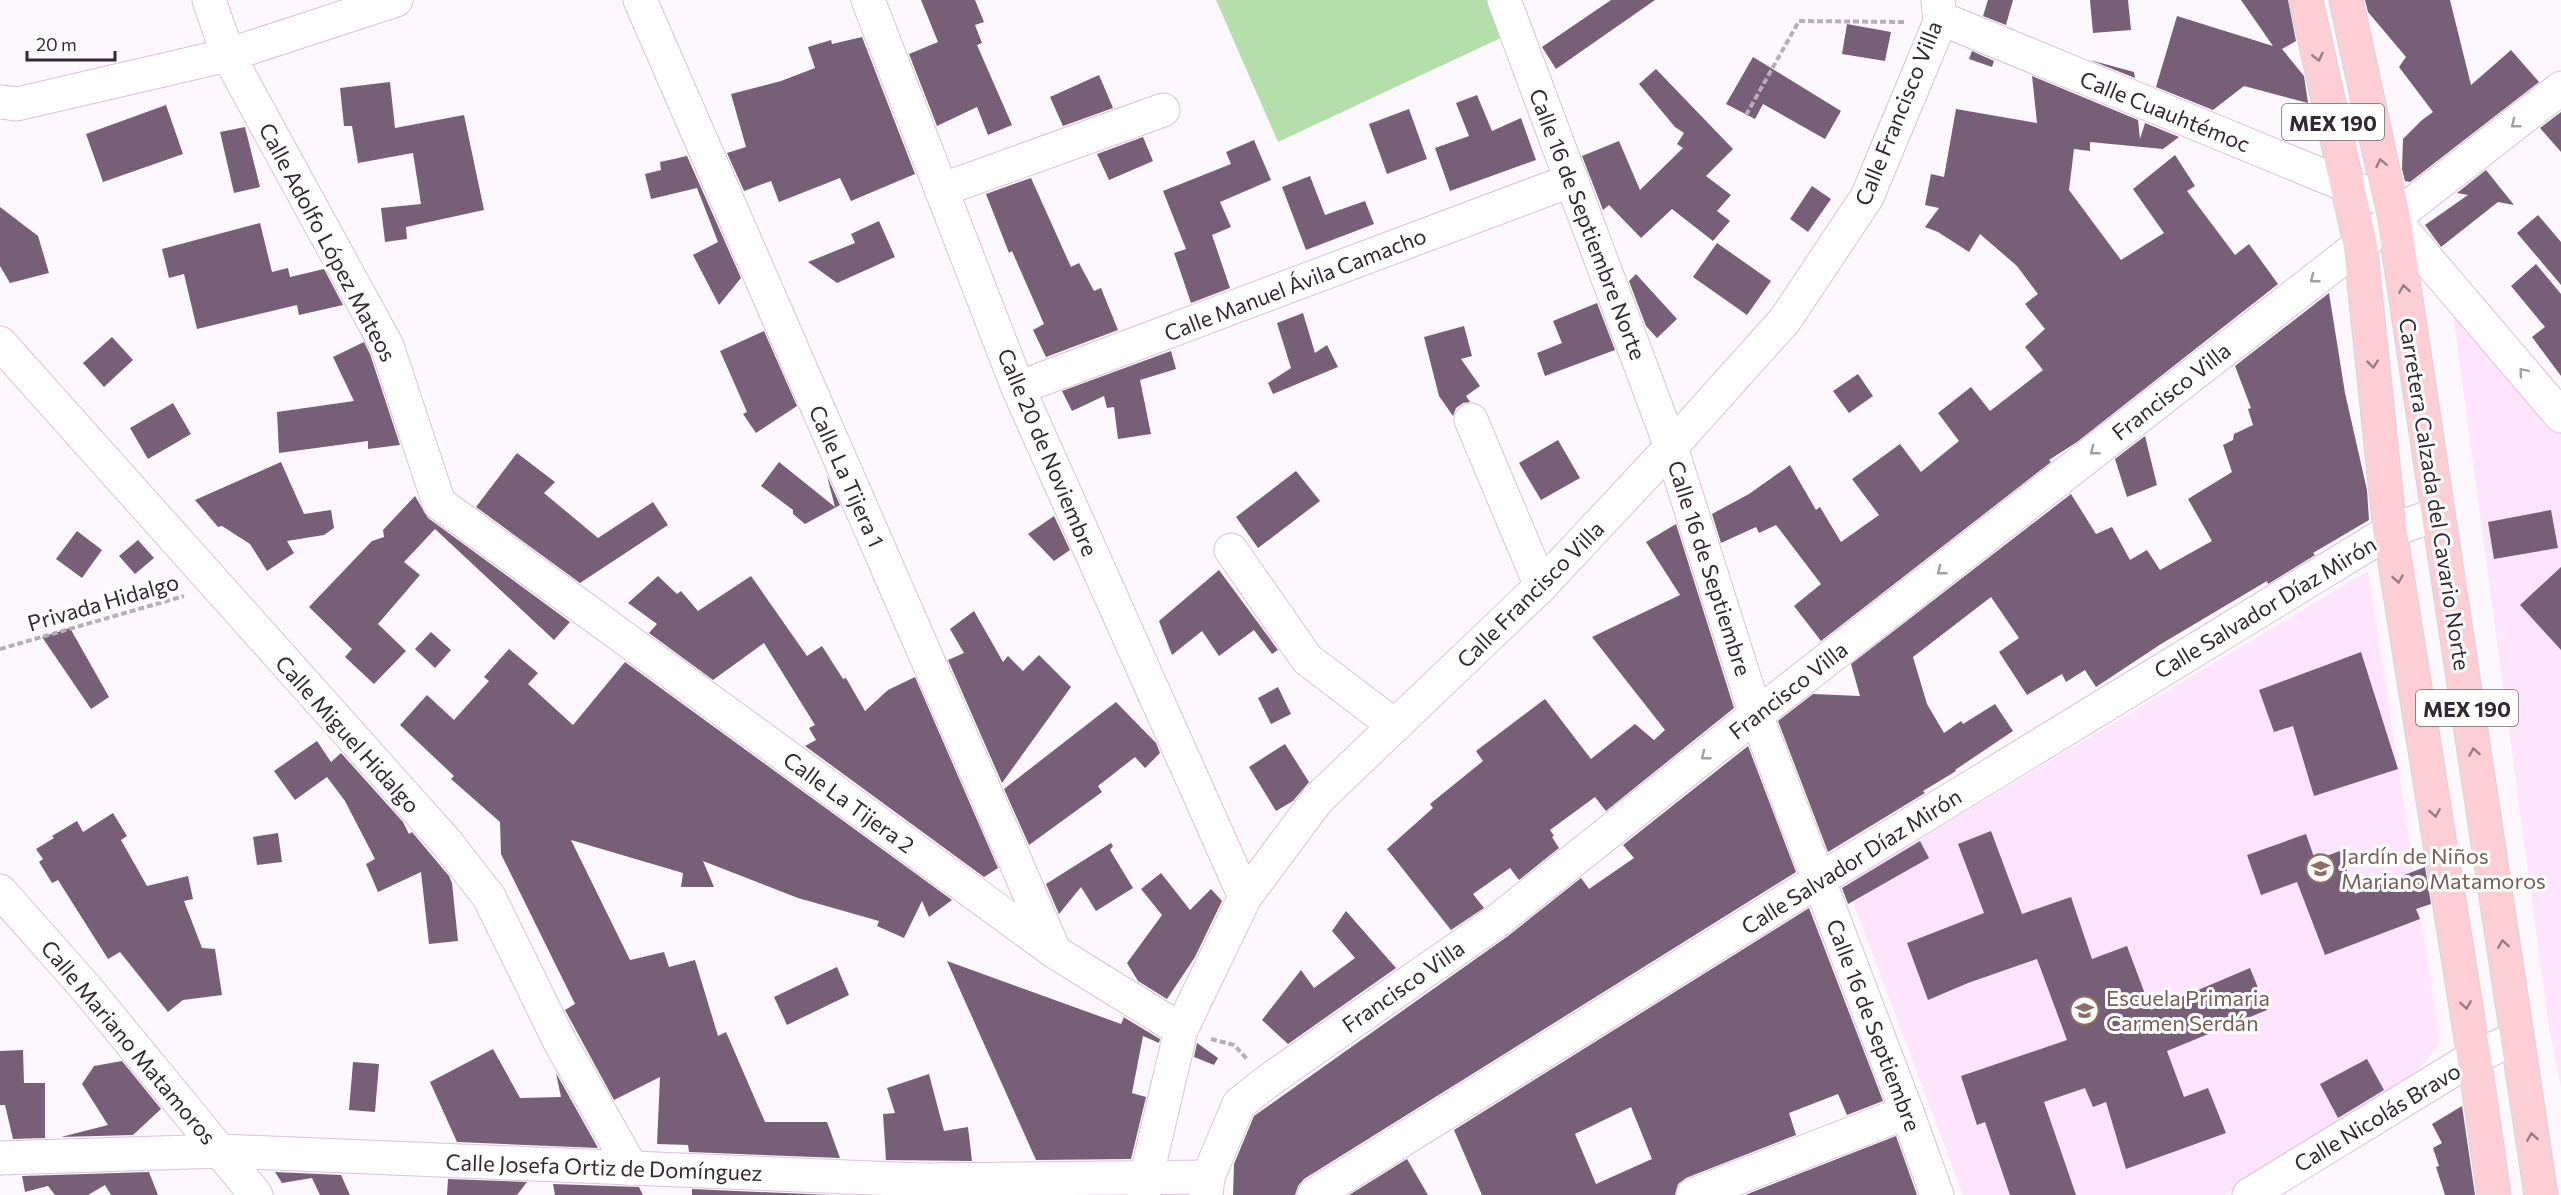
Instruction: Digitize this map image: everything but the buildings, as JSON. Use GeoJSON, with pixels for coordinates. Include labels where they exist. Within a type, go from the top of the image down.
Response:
{"type":"FeatureCollection","features":[{"type":"Feature","properties":{"kind":"main road","name":"MEX 190"},"geometry":{"type":"LineString","coordinates":[[2306,0],[2361,243]]}},
{"type":"Feature","properties":{"kind":"main road","name":"MEX 190"},"geometry":{"type":"LineString","coordinates":[[2346,0],[2392,210]]}},
{"type":"Feature","properties":{"kind":"main road","name":"Carretera Calzada del Cavario Norte"},"geometry":{"type":"LineString","coordinates":[[2392,210],[2541,1195]]}},
{"type":"Feature","properties":{"kind":"main road","name":"Carretera Calzada del Cavario Norte"},"geometry":{"type":"LineString","coordinates":[[2361,243],[2390,531],[2475,1057],[2494,1195]]}},
{"type":"Feature","properties":{"kind":"street","name":"Calle Adolfo López Mateos"},"geometry":{"type":"LineString","coordinates":[[209,0],[228,55],[387,346],[438,503]]}},
{"type":"Feature","properties":{"kind":"street"},"geometry":{"type":"LineString","coordinates":[[8,103],[228,55],[396,0]]}},
{"type":"Feature","properties":{"kind":"street","name":"Calle La Tijera 1"},"geometry":{"type":"LineString","coordinates":[[640,0],[1055,952]]}},
{"type":"Feature","properties":{"kind":"street","name":"Calle 20 de Noviembre"},"geometry":{"type":"LineString","coordinates":[[868,0],[1018,388],[1245,897]]}},
{"type":"Feature","properties":{"kind":"street","name":"Calle 16 de Septiembre Norte"},"geometry":{"type":"LineString","coordinates":[[1504,0],[1671,447]]}},
{"type":"Feature","properties":{"kind":"street","name":"Calle Cuauhtémoc"},"geometry":{"type":"LineString","coordinates":[[1939,11],[1952,23],[2348,186],[2392,210]]}},
{"type":"Feature","properties":{"kind":"street","name":"Calle Francisco Villa"},"geometry":{"type":"LineString","coordinates":[[1145,1186],[1181,1030],[1245,897],[1318,799],[1541,586],[1671,447],[1785,320],[1867,197],[1939,11]]}},
{"type":"Feature","properties":{"kind":"street","name":"Francisco Villa"},"geometry":{"type":"LineString","coordinates":[[1207,1186],[1239,1104],[1268,1081],[1497,921],[1756,715],[2361,243],[2392,210],[2561,88]]}},
{"type":"Feature","properties":{"kind":"street"},"geometry":{"type":"LineString","coordinates":[[941,190],[1163,110]]}},
{"type":"Feature","properties":{"kind":"street","name":"Calle Manuel Ávila Camacho"},"geometry":{"type":"LineString","coordinates":[[1018,388],[1572,180]]}},
{"type":"Feature","properties":{"kind":"street"},"geometry":{"type":"LineString","coordinates":[[2392,210],[2560,412]]}},
{"type":"Feature","properties":{"kind":"street","name":"Calle Miguel Hidalgo"},"geometry":{"type":"LineString","coordinates":[[0,343],[215,587],[447,843],[489,897],[560,1042],[632,1169]]}},
{"type":"Feature","properties":{"kind":"street"},"geometry":{"type":"LineString","coordinates":[[1471,420],[1541,586]]}},
{"type":"Feature","properties":{"kind":"street","name":"Calle 16 de Septiembre"},"geometry":{"type":"LineString","coordinates":[[1671,447],[1756,715],[1907,1112],[1936,1195]]}},
{"type":"Feature","properties":{"kind":"street","name":"Calle La Tijera 2"},"geometry":{"type":"LineString","coordinates":[[438,503],[1055,952],[1181,1030]]}},
{"type":"Feature","properties":{"kind":"street","name":"Calle Salvador Díaz Mirón"},"geometry":{"type":"LineString","coordinates":[[1314,1195],[1819,880],[2390,531],[2438,514]]}},
{"type":"Feature","properties":{"kind":"street"},"geometry":{"type":"LineString","coordinates":[[1231,550],[1307,659],[1395,726]]}},
{"type":"Feature","properties":{"kind":"street","name":"Calle Mariano Matamoros"},"geometry":{"type":"LineString","coordinates":[[0,891],[86,988],[256,1195]]}},
{"type":"Feature","properties":{"kind":"street","name":"Calle Nicolás Bravo"},"geometry":{"type":"LineString","coordinates":[[2249,1195],[2475,1057],[2517,1038]]}},
{"type":"Feature","properties":{"kind":"street"},"geometry":{"type":"LineString","coordinates":[[1693,1195],[1907,1112]]}},
{"type":"Feature","properties":{"kind":"street","name":"Calle Josefa Ortiz de Domínguez"},"geometry":{"type":"LineString","coordinates":[[0,1158],[222,1151],[632,1169],[921,1187],[1207,1186]]}},
{"type":"Feature","properties":{"kind":"path"},"geometry":{"type":"LineString","coordinates":[[1746,115],[1799,21],[1939,11]]}},
{"type":"Feature","properties":{"kind":"path","name":"Privada Hidalgo"},"geometry":{"type":"LineString","coordinates":[[0,649],[215,587]]}},
{"type":"Feature","properties":{"kind":"path"},"geometry":{"type":"LineString","coordinates":[[1181,1030],[1234,1046],[1268,1081]]}},
{"type":"Feature","properties":{"kind":"shaded area"},"geometry":{"type":"Polygon","coordinates":[[[2453,314],[2561,432],[2561,1087],[2549,1028],[2453,314]]]}},
{"type":"Feature","properties":{"kind":"shaded area","name":"Escuela Primaria Carmen Serdán"},"geometry":{"type":"Polygon","coordinates":[[[2368,571],[2440,1042],[2404,1090],[2224,1195],[1963,1195],[1846,883],[2368,571]]]}},
{"type":"Feature","properties":{"kind":"green space"},"geometry":{"type":"Polygon","coordinates":[[[1216,0],[1491,0],[1505,36],[1278,142],[1216,0]]]}},
{"type":"Feature","properties":{"kind":"place","name":"Jardín de Niños Mariano Matamoros"},"geometry":{"type":"Point","coordinates":[2320,868]}},
{"type":"Feature","properties":{"kind":"place","name":"Escuela Primaria Carmen Serdán"},"geometry":{"type":"Point","coordinates":[2085,1010]}}]}
